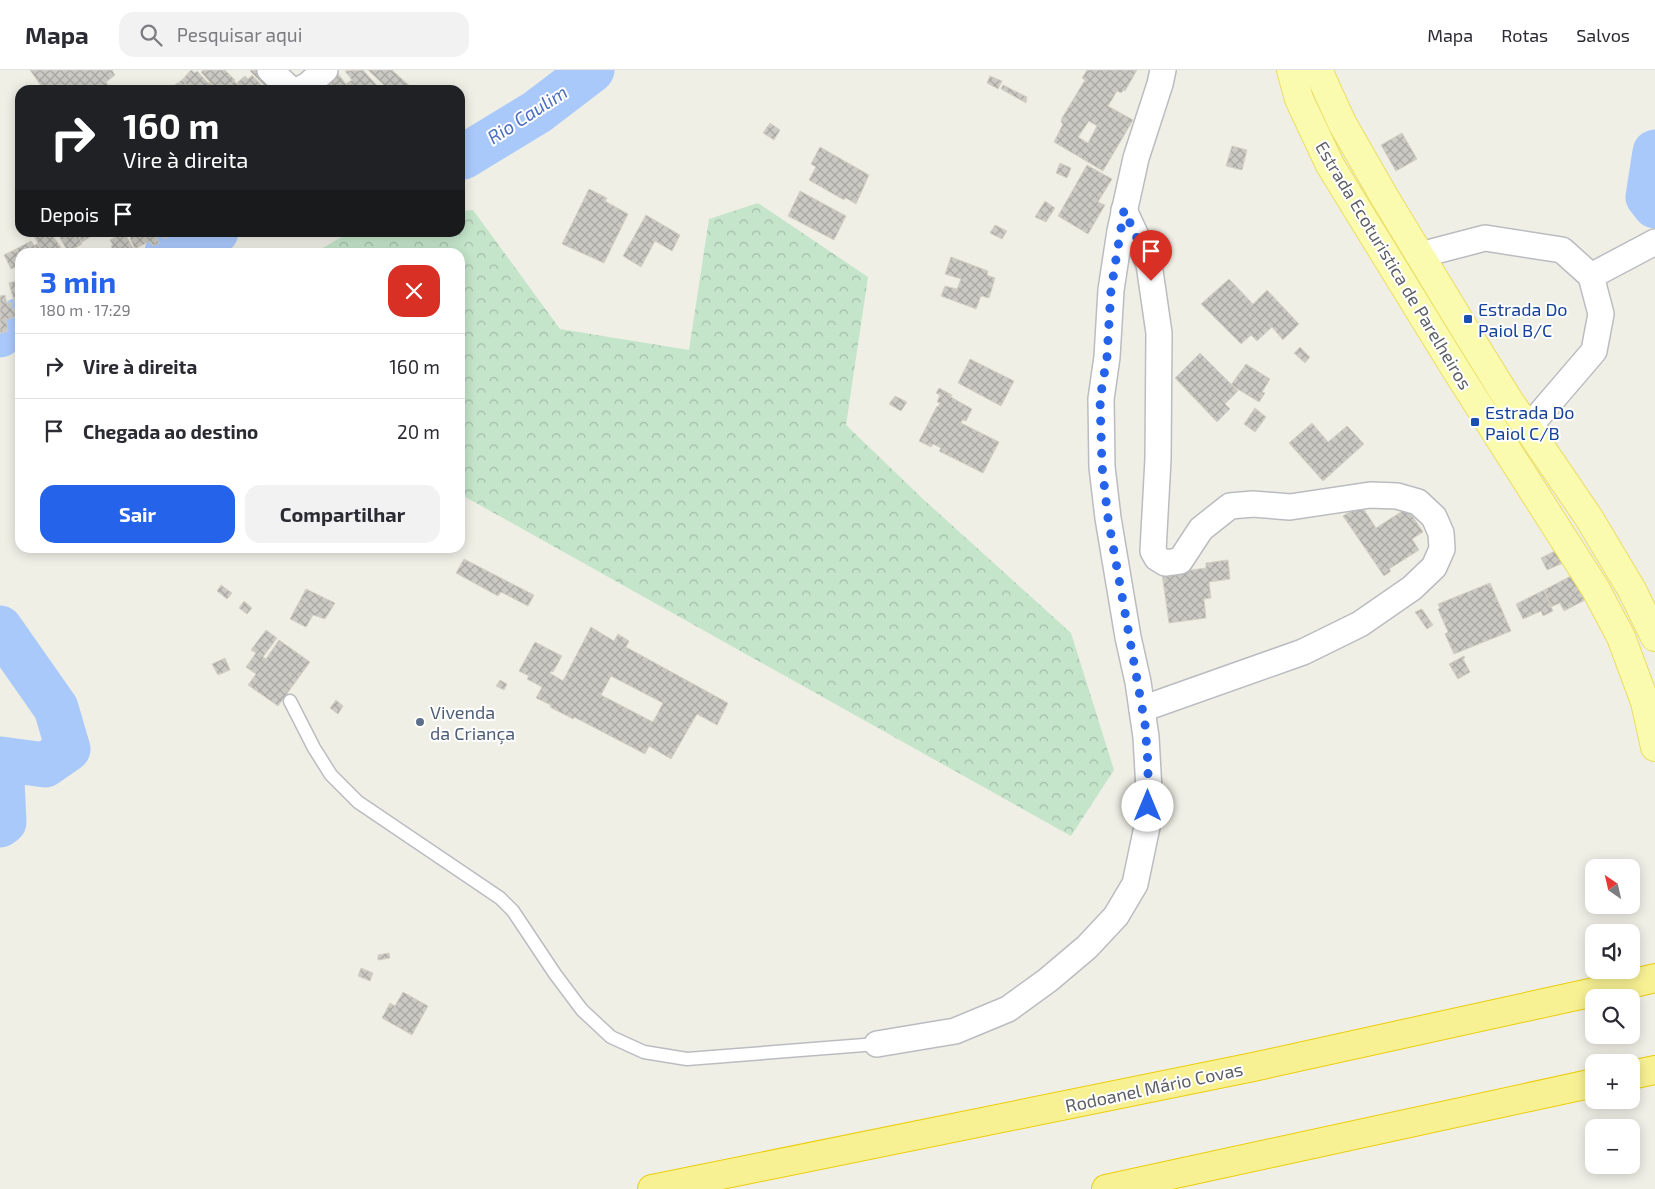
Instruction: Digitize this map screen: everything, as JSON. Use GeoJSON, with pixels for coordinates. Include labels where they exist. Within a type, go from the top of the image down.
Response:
{"type":"FeatureCollection","features":[{"type":"Feature","properties":{"kind":"highway","name":"Rodoanel Mário Covas"},"geometry":{"type":"LineString","coordinates":[[652,1189],[1253,1067],[1655,978]]}},
{"type":"Feature","properties":{"kind":"highway"},"geometry":{"type":"LineString","coordinates":[[1106,1189],[1585,1085]]}},
{"type":"Feature","properties":{"kind":"main road","name":"Estrada Ecoturistica de Parelheiros"},"geometry":{"type":"LineString","coordinates":[[1291,70],[1299,99],[1330,165],[1456,370],[1595,588],[1621,637],[1645,702],[1655,748]]}},
{"type":"Feature","properties":{"kind":"main road","name":"Estrada Ecoturistica de Parelheiros"},"geometry":{"type":"LineString","coordinates":[[1318,70],[1342,123],[1420,255],[1469,336],[1599,535],[1632,590],[1655,637]]}},
{"type":"Feature","properties":{"kind":"street"},"geometry":{"type":"LineString","coordinates":[[270,70],[285,85]]}},
{"type":"Feature","properties":{"kind":"street"},"geometry":{"type":"LineString","coordinates":[[308,85],[325,70]]}},
{"type":"Feature","properties":{"kind":"street"},"geometry":{"type":"LineString","coordinates":[[877,1044],[955,1031],[1008,1009],[1048,980],[1087,947],[1116,916],[1136,884],[1148,822],[1148,764],[1142,709],[1108,518],[1102,466],[1100,399],[1107,357],[1111,290],[1124,210],[1136,158],[1160,84],[1162,70]]}},
{"type":"Feature","properties":{"kind":"street"},"geometry":{"type":"LineString","coordinates":[[1124,210],[1149,264],[1159,333],[1158,459],[1154,551],[1157,558],[1165,563],[1180,561],[1201,529],[1230,506],[1253,504],[1290,507],[1370,495],[1396,496],[1418,502],[1434,517],[1441,533],[1442,549],[1434,567],[1412,588],[1360,624],[1303,652],[1142,709]]}},
{"type":"Feature","properties":{"kind":"street"},"geometry":{"type":"LineString","coordinates":[[1420,255],[1485,238],[1562,250],[1590,276],[1601,314],[1594,351],[1528,428]]}},
{"type":"Feature","properties":{"kind":"street"},"geometry":{"type":"LineString","coordinates":[[1590,276],[1655,242]]}},
{"type":"Feature","properties":{"kind":"lane"},"geometry":{"type":"LineString","coordinates":[[290,701],[314,748],[331,775],[358,802],[485,887],[514,911],[555,974],[582,1010],[611,1037],[644,1052],[687,1059],[877,1044]]}},
{"type":"Feature","properties":{"kind":"green space"},"geometry":{"type":"Polygon","coordinates":[[[758,203],[868,277],[846,425],[923,499],[1071,633],[1114,770],[1071,836],[465,497],[465,248],[323,248],[341,237],[465,237],[465,211],[473,210],[560,329],[689,350],[709,219],[758,203]]]}},
{"type":"Feature","properties":{"kind":"building"},"geometry":{"type":"Polygon","coordinates":[[[30,70],[112,70],[115,75],[106,82],[108,85],[40,85],[30,70]]]}},
{"type":"Feature","properties":{"kind":"building"},"geometry":{"type":"Polygon","coordinates":[[[191,70],[195,73],[197,71],[208,83],[210,82],[213,85],[186,85],[182,80],[191,70]]]}},
{"type":"Feature","properties":{"kind":"building"},"geometry":{"type":"Polygon","coordinates":[[[203,70],[225,70],[235,80],[230,85],[213,85],[201,72],[203,70]]]}},
{"type":"Feature","properties":{"kind":"building"},"geometry":{"type":"Polygon","coordinates":[[[269,70],[273,85],[264,85],[250,71],[269,70]]]}},
{"type":"Feature","properties":{"kind":"building"},"geometry":{"type":"Polygon","coordinates":[[[363,70],[376,85],[347,85],[352,80],[345,71],[363,70]]]}},
{"type":"Feature","properties":{"kind":"building"},"geometry":{"type":"Polygon","coordinates":[[[368,70],[392,70],[409,85],[384,85],[368,70]]]}},
{"type":"Feature","properties":{"kind":"building"},"geometry":{"type":"Polygon","coordinates":[[[1087,70],[1137,70],[1125,91],[1121,93],[1117,91],[1108,106],[1133,120],[1103,171],[1054,142],[1063,124],[1061,122],[1062,118],[1085,80],[1082,78],[1087,70]],[[1089,121],[1078,137],[1088,143],[1097,126],[1089,121]]]}},
{"type":"Feature","properties":{"kind":"building"},"geometry":{"type":"Polygon","coordinates":[[[337,72],[346,85],[320,85],[337,72]]]}},
{"type":"Feature","properties":{"kind":"building"},"geometry":{"type":"Polygon","coordinates":[[[252,75],[261,85],[239,85],[237,83],[245,76],[248,79],[252,75]]]}},
{"type":"Feature","properties":{"kind":"building"},"geometry":{"type":"Polygon","coordinates":[[[990,76],[1002,81],[998,89],[987,83],[990,76]]]}},
{"type":"Feature","properties":{"kind":"building"},"geometry":{"type":"Polygon","coordinates":[[[182,80],[186,84],[184,85],[175,85],[182,80]]]}},
{"type":"Feature","properties":{"kind":"building"},"geometry":{"type":"Polygon","coordinates":[[[234,81],[238,85],[230,85],[234,81]]]}},
{"type":"Feature","properties":{"kind":"building"},"geometry":{"type":"Polygon","coordinates":[[[1003,85],[1027,97],[1026,103],[1001,89],[1003,85]]]}},
{"type":"Feature","properties":{"kind":"building"},"geometry":{"type":"Polygon","coordinates":[[[770,123],[780,130],[774,140],[763,133],[770,123]]]}},
{"type":"Feature","properties":{"kind":"building"},"geometry":{"type":"Polygon","coordinates":[[[1402,133],[1417,159],[1396,171],[1381,145],[1402,133]]]}},
{"type":"Feature","properties":{"kind":"building"},"geometry":{"type":"Polygon","coordinates":[[[1232,146],[1247,150],[1242,170],[1226,166],[1232,146]]]}},
{"type":"Feature","properties":{"kind":"building"},"geometry":{"type":"Polygon","coordinates":[[[820,147],[869,175],[856,204],[846,198],[844,200],[809,180],[816,167],[811,164],[820,147]]]}},
{"type":"Feature","properties":{"kind":"building"},"geometry":{"type":"Polygon","coordinates":[[[1060,163],[1071,168],[1067,178],[1056,173],[1060,163]]]}},
{"type":"Feature","properties":{"kind":"building"},"geometry":{"type":"Polygon","coordinates":[[[1087,165],[1112,179],[1098,202],[1105,205],[1088,234],[1058,216],[1087,165]]]}},
{"type":"Feature","properties":{"kind":"building"},"geometry":{"type":"Polygon","coordinates":[[[589,189],[607,198],[605,201],[628,214],[604,263],[562,244],[589,189]]]}},
{"type":"Feature","properties":{"kind":"building"},"geometry":{"type":"Polygon","coordinates":[[[800,191],[846,216],[834,240],[788,216],[800,191]]]}},
{"type":"Feature","properties":{"kind":"building"},"geometry":{"type":"Polygon","coordinates":[[[1045,201],[1055,208],[1046,222],[1035,217],[1045,201]]]}},
{"type":"Feature","properties":{"kind":"building"},"geometry":{"type":"Polygon","coordinates":[[[646,215],[680,235],[672,251],[655,241],[641,267],[623,256],[646,215]]]}},
{"type":"Feature","properties":{"kind":"building"},"geometry":{"type":"Polygon","coordinates":[[[995,225],[1007,231],[1002,239],[990,233],[995,225]]]}},
{"type":"Feature","properties":{"kind":"building"},"geometry":{"type":"Polygon","coordinates":[[[34,237],[54,237],[61,248],[36,248],[34,246],[38,243],[34,237]]]}},
{"type":"Feature","properties":{"kind":"building"},"geometry":{"type":"Polygon","coordinates":[[[60,237],[78,237],[82,244],[75,248],[66,248],[60,237]]]}},
{"type":"Feature","properties":{"kind":"building"},"geometry":{"type":"Polygon","coordinates":[[[79,237],[90,237],[82,242],[79,237]]]}},
{"type":"Feature","properties":{"kind":"building"},"geometry":{"type":"Polygon","coordinates":[[[115,237],[127,237],[133,248],[112,248],[111,246],[113,245],[110,240],[115,237]]]}},
{"type":"Feature","properties":{"kind":"building"},"geometry":{"type":"Polygon","coordinates":[[[156,237],[159,243],[153,246],[150,241],[135,248],[130,238],[156,237]]]}},
{"type":"Feature","properties":{"kind":"building"},"geometry":{"type":"Polygon","coordinates":[[[31,241],[36,248],[18,248],[31,241]]]}},
{"type":"Feature","properties":{"kind":"building"},"geometry":{"type":"Polygon","coordinates":[[[15,250],[15,267],[11,269],[4,255],[15,250]]]}},
{"type":"Feature","properties":{"kind":"building"},"geometry":{"type":"Polygon","coordinates":[[[951,257],[988,271],[987,275],[995,278],[989,298],[981,296],[976,309],[941,296],[945,286],[957,289],[961,279],[945,274],[951,257]]]}},
{"type":"Feature","properties":{"kind":"building"},"geometry":{"type":"Polygon","coordinates":[[[1229,279],[1253,304],[1267,290],[1299,324],[1283,340],[1272,327],[1257,341],[1251,335],[1241,344],[1201,304],[1229,279]]]}},
{"type":"Feature","properties":{"kind":"building"},"geometry":{"type":"Polygon","coordinates":[[[15,281],[15,304],[9,283],[15,281]]]}},
{"type":"Feature","properties":{"kind":"building"},"geometry":{"type":"Polygon","coordinates":[[[5,295],[7,304],[11,302],[12,309],[15,309],[15,316],[6,320],[8,331],[0,333],[0,296],[5,295]]]}},
{"type":"Feature","properties":{"kind":"building"},"geometry":{"type":"Polygon","coordinates":[[[1300,347],[1310,357],[1305,363],[1294,353],[1300,347]]]}},
{"type":"Feature","properties":{"kind":"building"},"geometry":{"type":"Polygon","coordinates":[[[1200,353],[1238,391],[1225,404],[1230,409],[1217,422],[1175,378],[1200,353]]]}},
{"type":"Feature","properties":{"kind":"building"},"geometry":{"type":"Polygon","coordinates":[[[970,359],[1014,381],[1001,406],[958,383],[970,359]]]}},
{"type":"Feature","properties":{"kind":"building"},"geometry":{"type":"Polygon","coordinates":[[[1246,364],[1270,379],[1262,392],[1265,393],[1259,402],[1231,385],[1246,364]]]}},
{"type":"Feature","properties":{"kind":"building"},"geometry":{"type":"Polygon","coordinates":[[[939,388],[972,409],[966,421],[962,420],[961,423],[999,442],[983,473],[939,451],[941,448],[933,444],[931,447],[919,441],[940,403],[937,402],[940,395],[936,393],[939,388]]]}},
{"type":"Feature","properties":{"kind":"building"},"geometry":{"type":"Polygon","coordinates":[[[895,396],[907,402],[901,411],[889,404],[895,396]]]}},
{"type":"Feature","properties":{"kind":"building"},"geometry":{"type":"Polygon","coordinates":[[[1255,408],[1266,417],[1255,432],[1244,424],[1255,408]]]}},
{"type":"Feature","properties":{"kind":"building"},"geometry":{"type":"Polygon","coordinates":[[[1312,423],[1328,442],[1347,426],[1364,444],[1323,481],[1289,443],[1312,423]]]}},
{"type":"Feature","properties":{"kind":"building"},"geometry":{"type":"Polygon","coordinates":[[[1361,505],[1376,528],[1407,508],[1423,532],[1412,539],[1419,550],[1389,569],[1391,571],[1384,576],[1343,516],[1361,505]]]}},
{"type":"Feature","properties":{"kind":"building"},"geometry":{"type":"Polygon","coordinates":[[[1557,550],[1563,563],[1547,570],[1541,558],[1557,550]]]}},
{"type":"Feature","properties":{"kind":"building"},"geometry":{"type":"Polygon","coordinates":[[[464,559],[534,595],[528,606],[501,592],[498,596],[456,573],[464,559]]]}},
{"type":"Feature","properties":{"kind":"building"},"geometry":{"type":"Polygon","coordinates":[[[1228,560],[1230,579],[1209,582],[1211,598],[1204,599],[1206,618],[1169,623],[1162,574],[1206,568],[1206,563],[1228,560]]]}},
{"type":"Feature","properties":{"kind":"building"},"geometry":{"type":"Polygon","coordinates":[[[1571,576],[1585,600],[1564,611],[1560,603],[1551,607],[1544,590],[1571,576]]]}},
{"type":"Feature","properties":{"kind":"building"},"geometry":{"type":"Polygon","coordinates":[[[1490,583],[1511,631],[1454,654],[1445,634],[1448,632],[1438,609],[1440,608],[1438,604],[1490,583]]]}},
{"type":"Feature","properties":{"kind":"building"},"geometry":{"type":"Polygon","coordinates":[[[221,585],[232,593],[227,599],[217,591],[221,585]]]}},
{"type":"Feature","properties":{"kind":"building"},"geometry":{"type":"Polygon","coordinates":[[[306,589],[335,603],[325,619],[313,615],[306,627],[290,619],[306,589]]]}},
{"type":"Feature","properties":{"kind":"building"},"geometry":{"type":"Polygon","coordinates":[[[1544,590],[1553,611],[1543,616],[1541,611],[1523,619],[1516,604],[1544,590]]]}},
{"type":"Feature","properties":{"kind":"building"},"geometry":{"type":"Polygon","coordinates":[[[244,601],[252,608],[247,614],[239,608],[244,601]]]}},
{"type":"Feature","properties":{"kind":"building"},"geometry":{"type":"Polygon","coordinates":[[[1422,609],[1433,625],[1427,629],[1415,612],[1422,609]]]}},
{"type":"Feature","properties":{"kind":"building"},"geometry":{"type":"Polygon","coordinates":[[[591,627],[614,641],[618,634],[629,641],[626,647],[728,703],[717,725],[697,714],[671,759],[649,746],[645,754],[574,717],[573,719],[536,698],[542,687],[527,679],[529,676],[519,671],[535,642],[562,656],[553,672],[551,671],[550,673],[563,681],[591,627]],[[611,676],[601,695],[653,722],[663,703],[611,676]]]}},
{"type":"Feature","properties":{"kind":"building"},"geometry":{"type":"Polygon","coordinates":[[[266,630],[277,638],[263,657],[266,659],[279,640],[310,662],[278,706],[248,685],[256,674],[246,667],[256,653],[251,650],[266,630]]]}},
{"type":"Feature","properties":{"kind":"building"},"geometry":{"type":"Polygon","coordinates":[[[1464,656],[1465,658],[1463,659],[1470,672],[1458,679],[1449,664],[1464,656]]]}},
{"type":"Feature","properties":{"kind":"building"},"geometry":{"type":"Polygon","coordinates":[[[225,658],[230,670],[218,675],[212,664],[225,658]]]}},
{"type":"Feature","properties":{"kind":"building"},"geometry":{"type":"Polygon","coordinates":[[[500,680],[507,684],[504,690],[496,686],[500,680]]]}},
{"type":"Feature","properties":{"kind":"building"},"geometry":{"type":"Polygon","coordinates":[[[336,700],[343,706],[338,714],[330,708],[336,700]]]}},
{"type":"Feature","properties":{"kind":"building"},"geometry":{"type":"Polygon","coordinates":[[[389,953],[390,958],[378,960],[378,955],[389,953]]]}},
{"type":"Feature","properties":{"kind":"building"},"geometry":{"type":"Polygon","coordinates":[[[361,968],[373,973],[370,981],[358,976],[361,968]]]}},
{"type":"Feature","properties":{"kind":"building"},"geometry":{"type":"Polygon","coordinates":[[[403,992],[428,1006],[412,1035],[382,1018],[390,1003],[395,1006],[403,992]]]}},
{"type":"Feature","properties":{"kind":"waterway","name":"Rio Caulim"},"geometry":{"type":"LineString","coordinates":[[465,156],[537,112],[592,70]]}},
{"type":"Feature","properties":{"kind":"waterway"},"geometry":{"type":"LineString","coordinates":[[1655,152],[1648,197],[1655,206]]}},
{"type":"Feature","properties":{"kind":"waterway","name":"Rio Caulim"},"geometry":{"type":"LineString","coordinates":[[177,248],[204,237]]}},
{"type":"Feature","properties":{"kind":"waterway","name":"Rio Caulim"},"geometry":{"type":"LineString","coordinates":[[0,335],[15,324]]}},
{"type":"Feature","properties":{"kind":"waterway","name":"Rio Caulim"},"geometry":{"type":"LineString","coordinates":[[0,628],[56,708],[68,749],[45,765],[1,759],[4,822],[0,825]]}},
{"type":"Feature","properties":{"kind":"place","name":"Estrada Do Paiol B/C"},"geometry":{"type":"Point","coordinates":[1468,319]}},
{"type":"Feature","properties":{"kind":"place","name":"Estrada Do Paiol C/B"},"geometry":{"type":"Point","coordinates":[1475,422]}},
{"type":"Feature","properties":{"kind":"place","name":"Vivenda da Criança"},"geometry":{"type":"Point","coordinates":[420,722]}},
{"type":"Feature","properties":{"kind":"route"},"geometry":{"type":"LineString","coordinates":[[1148,806],[1149,790],[1145,724],[1108,518],[1102,466],[1100,399],[1107,357],[1111,290],[1124,210],[1149,264],[1151,281]]}}]}
